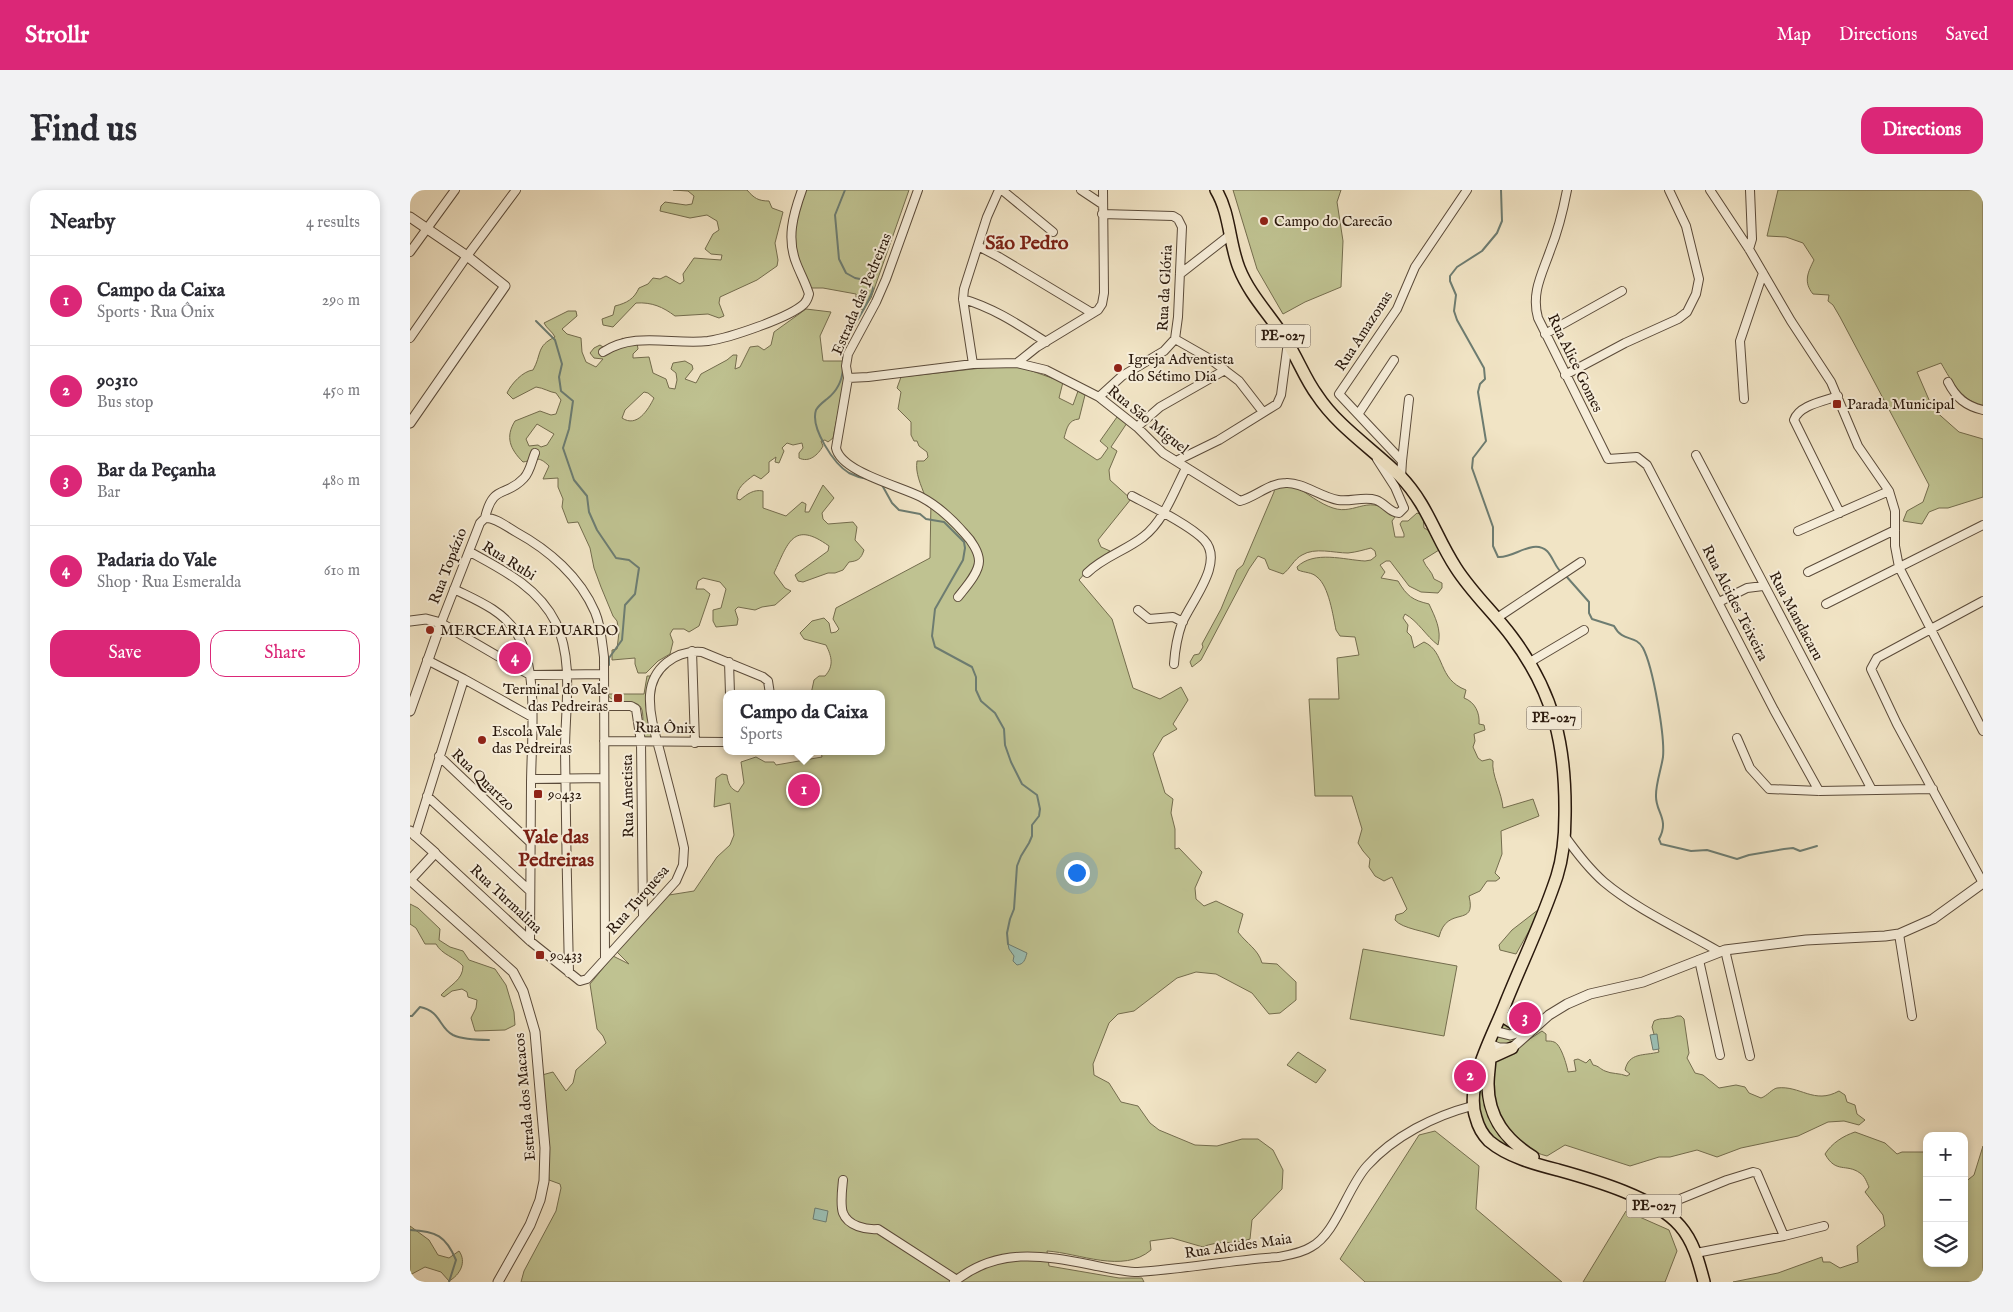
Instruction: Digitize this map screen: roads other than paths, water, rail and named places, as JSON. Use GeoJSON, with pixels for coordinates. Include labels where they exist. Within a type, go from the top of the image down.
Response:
{"type":"FeatureCollection","features":[{"type":"Feature","properties":{"kind":"main road","name":"PE-027"},"geometry":{"type":"LineString","coordinates":[[1216,190],[1225,211],[1235,256],[1247,285],[1288,342],[1319,399],[1331,413],[1401,477],[1426,508],[1454,564],[1465,581],[1497,618],[1530,662],[1551,707],[1562,746],[1565,793],[1564,835],[1557,875],[1476,1080],[1472,1106],[1479,1126],[1490,1141],[1529,1162],[1619,1190],[1658,1208],[1681,1226],[1689,1238],[1696,1253],[1704,1282]]}},
{"type":"Feature","properties":{"kind":"main road"},"geometry":{"type":"LineString","coordinates":[[1501,1015],[1526,1031]]}},
{"type":"Feature","properties":{"kind":"main road","name":"PE-027"},"geometry":{"type":"LineString","coordinates":[[1489,1044],[1488,1097],[1494,1116],[1504,1134],[1517,1147],[1566,1172]]}},
{"type":"Feature","properties":{"kind":"main road"},"geometry":{"type":"LineString","coordinates":[[1490,1058],[1512,1048]]}},
{"type":"Feature","properties":{"kind":"street"},"geometry":{"type":"LineString","coordinates":[[410,252],[455,190]]}},
{"type":"Feature","properties":{"kind":"street"},"geometry":{"type":"LineString","coordinates":[[410,338],[516,190]]}},
{"type":"Feature","properties":{"kind":"street"},"geometry":{"type":"LineString","coordinates":[[603,352],[620,343],[635,340],[696,342],[724,337],[777,319],[800,307],[809,294],[793,254],[791,223],[802,190]]}},
{"type":"Feature","properties":{"kind":"street","name":"Estrada das Pedreiras"},"geometry":{"type":"LineString","coordinates":[[918,190],[879,294],[848,354],[846,366],[848,378],[836,443],[839,456],[846,463],[922,497],[944,513],[970,540],[979,560],[978,568],[958,597]]}},
{"type":"Feature","properties":{"kind":"street"},"geometry":{"type":"LineString","coordinates":[[973,364],[963,299],[965,281],[1000,190],[1053,232]]}},
{"type":"Feature","properties":{"kind":"street"},"geometry":{"type":"LineString","coordinates":[[1081,190],[1102,204]]}},
{"type":"Feature","properties":{"kind":"street"},"geometry":{"type":"LineString","coordinates":[[1017,362],[1101,307],[1104,300],[1103,190]]}},
{"type":"Feature","properties":{"kind":"street","name":"Rua Amazonas"},"geometry":{"type":"LineString","coordinates":[[1402,462],[1339,394],[1397,309],[1415,267],[1467,190]]}},
{"type":"Feature","properties":{"kind":"street","name":"Rua Alice Gomes"},"geometry":{"type":"LineString","coordinates":[[1568,190],[1536,291],[1534,304],[1545,334],[1608,459]]}},
{"type":"Feature","properties":{"kind":"street"},"geometry":{"type":"LineString","coordinates":[[1565,375],[1625,343],[1678,319],[1687,312],[1696,294],[1699,279],[1684,222],[1669,190]]}},
{"type":"Feature","properties":{"kind":"street"},"geometry":{"type":"LineString","coordinates":[[1710,190],[1764,273],[1838,396],[1858,446],[1889,492],[1893,502],[1899,567],[1983,731]]}},
{"type":"Feature","properties":{"kind":"street"},"geometry":{"type":"LineString","coordinates":[[1749,249],[1752,239],[1750,190]]}},
{"type":"Feature","properties":{"kind":"street","name":"Rua da Glória"},"geometry":{"type":"LineString","coordinates":[[1098,397],[1122,376],[1160,354],[1176,339],[1182,227],[1178,219],[1173,216],[1102,214]]}},
{"type":"Feature","properties":{"kind":"street"},"geometry":{"type":"LineString","coordinates":[[410,217],[467,256],[505,286],[410,423]]}},
{"type":"Feature","properties":{"kind":"street"},"geometry":{"type":"LineString","coordinates":[[1180,274],[1230,235]]}},
{"type":"Feature","properties":{"kind":"street"},"geometry":{"type":"LineString","coordinates":[[978,246],[1092,313]]}},
{"type":"Feature","properties":{"kind":"street"},"geometry":{"type":"LineString","coordinates":[[1744,399],[1740,341],[1764,273]]}},
{"type":"Feature","properties":{"kind":"street"},"geometry":{"type":"LineString","coordinates":[[1545,334],[1622,291]]}},
{"type":"Feature","properties":{"kind":"street"},"geometry":{"type":"LineString","coordinates":[[963,299],[1003,315],[1046,342]]}},
{"type":"Feature","properties":{"kind":"street"},"geometry":{"type":"LineString","coordinates":[[1176,339],[1225,370],[1245,387],[1263,412]]}},
{"type":"Feature","properties":{"kind":"street"},"geometry":{"type":"LineString","coordinates":[[1176,461],[1220,440],[1274,407],[1280,400],[1288,342]]}},
{"type":"Feature","properties":{"kind":"street"},"geometry":{"type":"LineString","coordinates":[[1358,413],[1394,360]]}},
{"type":"Feature","properties":{"kind":"street","name":"Rua São Miguel"},"geometry":{"type":"LineString","coordinates":[[848,378],[973,364],[1017,362],[1053,373],[1098,397],[1137,427],[1164,453],[1240,501],[1272,486],[1291,483],[1337,500],[1374,499],[1383,503],[1394,513],[1399,513],[1404,508],[1402,499],[1370,448]]}},
{"type":"Feature","properties":{"kind":"street"},"geometry":{"type":"LineString","coordinates":[[1137,427],[1160,407],[1225,370]]}},
{"type":"Feature","properties":{"kind":"street"},"geometry":{"type":"LineString","coordinates":[[1948,382],[1961,400],[1972,407],[1983,410]]}},
{"type":"Feature","properties":{"kind":"street"},"geometry":{"type":"LineString","coordinates":[[1838,396],[1802,410],[1795,416],[1794,420],[1840,513]]}},
{"type":"Feature","properties":{"kind":"street"},"geometry":{"type":"LineString","coordinates":[[1401,477],[1409,399]]}},
{"type":"Feature","properties":{"kind":"street","name":"Rua Topázio"},"geometry":{"type":"LineString","coordinates":[[410,711],[427,660],[480,523],[485,518],[494,496],[514,486],[526,477],[535,453]]}},
{"type":"Feature","properties":{"kind":"street","name":"Rua Mandacaru"},"geometry":{"type":"LineString","coordinates":[[1696,456],[1872,790]]}},
{"type":"Feature","properties":{"kind":"street","name":"Rua Alcides Teixeira"},"geometry":{"type":"LineString","coordinates":[[1608,459],[1637,457],[1647,465],[1774,710],[1819,791]]}},
{"type":"Feature","properties":{"kind":"street"},"geometry":{"type":"LineString","coordinates":[[1088,573],[1101,562],[1144,536],[1156,526],[1186,468]]}},
{"type":"Feature","properties":{"kind":"street"},"geometry":{"type":"LineString","coordinates":[[1798,531],[1889,492]]}},
{"type":"Feature","properties":{"kind":"street"},"geometry":{"type":"LineString","coordinates":[[1132,496],[1203,538],[1212,554],[1212,562],[1208,572],[1176,639],[1174,664]]}},
{"type":"Feature","properties":{"kind":"street"},"geometry":{"type":"LineString","coordinates":[[485,518],[491,518],[551,554],[583,590],[595,613],[600,628],[605,706],[605,960]]}},
{"type":"Feature","properties":{"kind":"street"},"geometry":{"type":"LineString","coordinates":[[1826,604],[1983,525]]}},
{"type":"Feature","properties":{"kind":"street"},"geometry":{"type":"LineString","coordinates":[[1808,572],[1896,530]]}},
{"type":"Feature","properties":{"kind":"street","name":"Rua Rubi"},"geometry":{"type":"LineString","coordinates":[[470,552],[522,582],[544,605],[556,622],[563,642],[566,674],[569,973]]}},
{"type":"Feature","properties":{"kind":"street"},"geometry":{"type":"LineString","coordinates":[[1497,618],[1581,562]]}},
{"type":"Feature","properties":{"kind":"street"},"geometry":{"type":"LineString","coordinates":[[1719,602],[1748,588],[1764,586]]}},
{"type":"Feature","properties":{"kind":"street"},"geometry":{"type":"LineString","coordinates":[[454,589],[479,601],[504,618],[515,631],[520,641],[530,675],[532,718],[530,941]]}},
{"type":"Feature","properties":{"kind":"street"},"geometry":{"type":"LineString","coordinates":[[1489,1044],[1499,1048],[1512,1048],[1549,1015],[1567,1004],[1590,994],[1643,982],[1722,951],[1806,940],[1899,934],[1933,919],[1983,883],[1871,674],[1871,665],[1877,658],[1983,601]]}},
{"type":"Feature","properties":{"kind":"street"},"geometry":{"type":"LineString","coordinates":[[1138,610],[1149,619],[1173,617],[1183,622]]}},
{"type":"Feature","properties":{"kind":"street"},"geometry":{"type":"LineString","coordinates":[[410,621],[426,619],[441,623],[530,675],[604,674]]}},
{"type":"Feature","properties":{"kind":"street"},"geometry":{"type":"LineString","coordinates":[[1530,662],[1584,630]]}},
{"type":"Feature","properties":{"kind":"street"},"geometry":{"type":"LineString","coordinates":[[695,742],[692,651],[712,655],[763,678],[768,682],[769,690]]}},
{"type":"Feature","properties":{"kind":"street","name":"Rua Turquesa"},"geometry":{"type":"LineString","coordinates":[[587,980],[676,881],[681,872],[685,856],[657,742],[650,701],[653,680],[666,662],[682,653],[692,651]]}},
{"type":"Feature","properties":{"kind":"street"},"geometry":{"type":"LineString","coordinates":[[427,660],[532,718]]}},
{"type":"Feature","properties":{"kind":"street"},"geometry":{"type":"LineString","coordinates":[[729,662],[730,690]]}},
{"type":"Feature","properties":{"kind":"street"},"geometry":{"type":"LineString","coordinates":[[413,833],[427,796],[464,679]]}},
{"type":"Feature","properties":{"kind":"street","name":"Rua Ametista"},"geometry":{"type":"LineString","coordinates":[[605,706],[634,707],[641,742],[643,916]]}},
{"type":"Feature","properties":{"kind":"street"},"geometry":{"type":"LineString","coordinates":[[1736,738],[1750,768],[1769,789],[1819,791],[1933,789]]}},
{"type":"Feature","properties":{"kind":"street","name":"Rua Ônix"},"geometry":{"type":"LineString","coordinates":[[604,741],[723,742]]}},
{"type":"Feature","properties":{"kind":"street","name":"Rua Quartzo"},"geometry":{"type":"LineString","coordinates":[[439,756],[531,843]]}},
{"type":"Feature","properties":{"kind":"street"},"geometry":{"type":"LineString","coordinates":[[531,779],[604,778]]}},
{"type":"Feature","properties":{"kind":"street"},"geometry":{"type":"LineString","coordinates":[[427,796],[530,891]]}},
{"type":"Feature","properties":{"kind":"street","name":"Rua Turmalina"},"geometry":{"type":"LineString","coordinates":[[413,833],[530,941],[580,981],[587,980]]}},
{"type":"Feature","properties":{"kind":"street"},"geometry":{"type":"LineString","coordinates":[[1564,835],[1581,858],[1606,883],[1670,924],[1722,951],[1750,1056]]}},
{"type":"Feature","properties":{"kind":"street"},"geometry":{"type":"LineString","coordinates":[[410,880],[435,853]]}},
{"type":"Feature","properties":{"kind":"street","name":"Estrada dos Macacos"},"geometry":{"type":"LineString","coordinates":[[410,880],[513,972],[523,991],[535,1032],[545,1148],[544,1182],[540,1200],[530,1225],[498,1282]]}},
{"type":"Feature","properties":{"kind":"street"},"geometry":{"type":"LineString","coordinates":[[1973,891],[1983,891]]}},
{"type":"Feature","properties":{"kind":"street"},"geometry":{"type":"LineString","coordinates":[[1899,934],[1912,1016]]}},
{"type":"Feature","properties":{"kind":"street"},"geometry":{"type":"LineString","coordinates":[[1699,960],[1720,1055]]}},
{"type":"Feature","properties":{"kind":"street"},"geometry":{"type":"LineString","coordinates":[[1494,1031],[1510,1035],[1526,1031],[1538,1024]]}},
{"type":"Feature","properties":{"kind":"street","name":"Rua Alcides Maia"},"geometry":{"type":"LineString","coordinates":[[955,1281],[991,1262],[1010,1256],[1050,1258],[1135,1272],[1278,1257],[1311,1248],[1327,1233],[1352,1186],[1375,1157],[1427,1122],[1472,1106]]}},
{"type":"Feature","properties":{"kind":"street"},"geometry":{"type":"LineString","coordinates":[[1658,1208],[1727,1180],[1754,1172],[1757,1173],[1762,1183],[1784,1236]]}},
{"type":"Feature","properties":{"kind":"street"},"geometry":{"type":"LineString","coordinates":[[843,1180],[843,1214],[850,1222],[866,1230],[878,1228],[955,1281]]}},
{"type":"Feature","properties":{"kind":"street"},"geometry":{"type":"LineString","coordinates":[[1696,1253],[1784,1236],[1824,1226]]}},
{"type":"Feature","properties":{"kind":"water"},"geometry":{"type":"Polygon","coordinates":[[[1008,944],[1027,953],[1023,963],[1017,965],[1013,961],[1014,956],[1008,944]]]}},
{"type":"Feature","properties":{"kind":"water"},"geometry":{"type":"Polygon","coordinates":[[[1657,1034],[1659,1049],[1653,1050],[1650,1035],[1657,1034]]]}},
{"type":"Feature","properties":{"kind":"water"},"geometry":{"type":"Polygon","coordinates":[[[815,1208],[828,1211],[826,1222],[813,1219],[815,1208]]]}},
{"type":"Feature","properties":{"kind":"waterway"},"geometry":{"type":"LineString","coordinates":[[843,365],[846,343],[873,289],[870,281],[855,278],[846,273],[839,259],[835,215],[845,190]]}},
{"type":"Feature","properties":{"kind":"waterway"},"geometry":{"type":"LineString","coordinates":[[1501,190],[1502,221],[1497,233],[1482,251],[1457,267],[1450,276],[1450,281],[1456,295],[1454,311],[1457,320],[1484,368],[1485,379],[1480,384],[1478,392],[1486,441],[1473,458],[1472,468],[1493,527],[1493,546],[1498,557],[1504,557],[1529,548],[1541,548],[1549,553],[1562,573]]}},
{"type":"Feature","properties":{"kind":"waterway"},"geometry":{"type":"LineString","coordinates":[[536,321],[555,340],[562,364],[559,377],[561,391],[573,401],[569,429],[563,448],[574,480],[587,496],[589,512],[597,530],[616,558],[629,560],[639,568],[635,594],[625,605],[622,640],[609,658],[609,665]]}},
{"type":"Feature","properties":{"kind":"waterway"},"geometry":{"type":"LineString","coordinates":[[843,369],[836,390],[819,405],[815,418],[820,435],[830,454],[849,473],[868,479]]}},
{"type":"Feature","properties":{"kind":"waterway"},"geometry":{"type":"LineString","coordinates":[[882,485],[892,503],[899,510],[920,514],[926,519],[944,522],[964,542],[963,560],[935,609],[932,636],[935,647],[972,667],[976,677],[976,690],[981,701],[995,713],[1004,729],[1005,745],[1022,784],[1037,795],[1040,809],[1039,816],[1032,825],[1032,836],[1017,866],[1014,909],[1007,933],[1008,944]]}},
{"type":"Feature","properties":{"kind":"waterway"},"geometry":{"type":"LineString","coordinates":[[1566,576],[1589,602],[1589,613],[1592,619],[1614,626],[1621,635],[1636,641],[1643,648],[1647,657],[1660,718],[1663,747],[1656,795],[1656,801],[1663,821],[1659,839],[1661,844],[1691,851],[1707,850],[1737,859],[1784,849],[1793,848],[1800,851],[1817,846]]}},
{"type":"Feature","properties":{"kind":"waterway"},"geometry":{"type":"LineString","coordinates":[[410,1016],[420,1007],[427,1009],[453,1035],[466,1039],[489,1040]]}},
{"type":"Feature","properties":{"kind":"waterway"},"geometry":{"type":"LineString","coordinates":[[410,1230],[439,1236],[448,1245],[456,1260],[449,1282]]}},
{"type":"Feature","properties":{"kind":"place","name":"Campo do Carecão"},"geometry":{"type":"Point","coordinates":[1264,221]}},
{"type":"Feature","properties":{"kind":"place","name":"Igreja Adventista do Sétimo Dia"},"geometry":{"type":"Point","coordinates":[1118,368]}},
{"type":"Feature","properties":{"kind":"place","name":"Parada Municipal"},"geometry":{"type":"Point","coordinates":[1837,404]}},
{"type":"Feature","properties":{"kind":"place","name":"MERCEARIA EDUARDO"},"geometry":{"type":"Point","coordinates":[430,630]}},
{"type":"Feature","properties":{"kind":"place","name":"Padaria do Vale"},"geometry":{"type":"Point","coordinates":[515,658]}},
{"type":"Feature","properties":{"kind":"place","name":"Terminal do Vale das Pedreiras"},"geometry":{"type":"Point","coordinates":[618,698]}},
{"type":"Feature","properties":{"kind":"place","name":"Escola Vale das Pedreiras"},"geometry":{"type":"Point","coordinates":[482,740]}},
{"type":"Feature","properties":{"kind":"place","name":"Campo da Caixa"},"geometry":{"type":"Point","coordinates":[804,790]}},
{"type":"Feature","properties":{"kind":"place","name":"90432"},"geometry":{"type":"Point","coordinates":[538,794]}},
{"type":"Feature","properties":{"kind":"place","name":"90433"},"geometry":{"type":"Point","coordinates":[540,955]}},
{"type":"Feature","properties":{"kind":"place","name":"Bar da Peçanha"},"geometry":{"type":"Point","coordinates":[1525,1018]}},
{"type":"Feature","properties":{"kind":"place","name":"90310"},"geometry":{"type":"Point","coordinates":[1470,1076]}},
{"type":"Feature","properties":{"kind":"district","name":"São Pedro"},"geometry":{"type":"Point","coordinates":[1027,243]}},
{"type":"Feature","properties":{"kind":"district","name":"Vale das Pedreiras"},"geometry":{"type":"Point","coordinates":[556,848]}}]}
